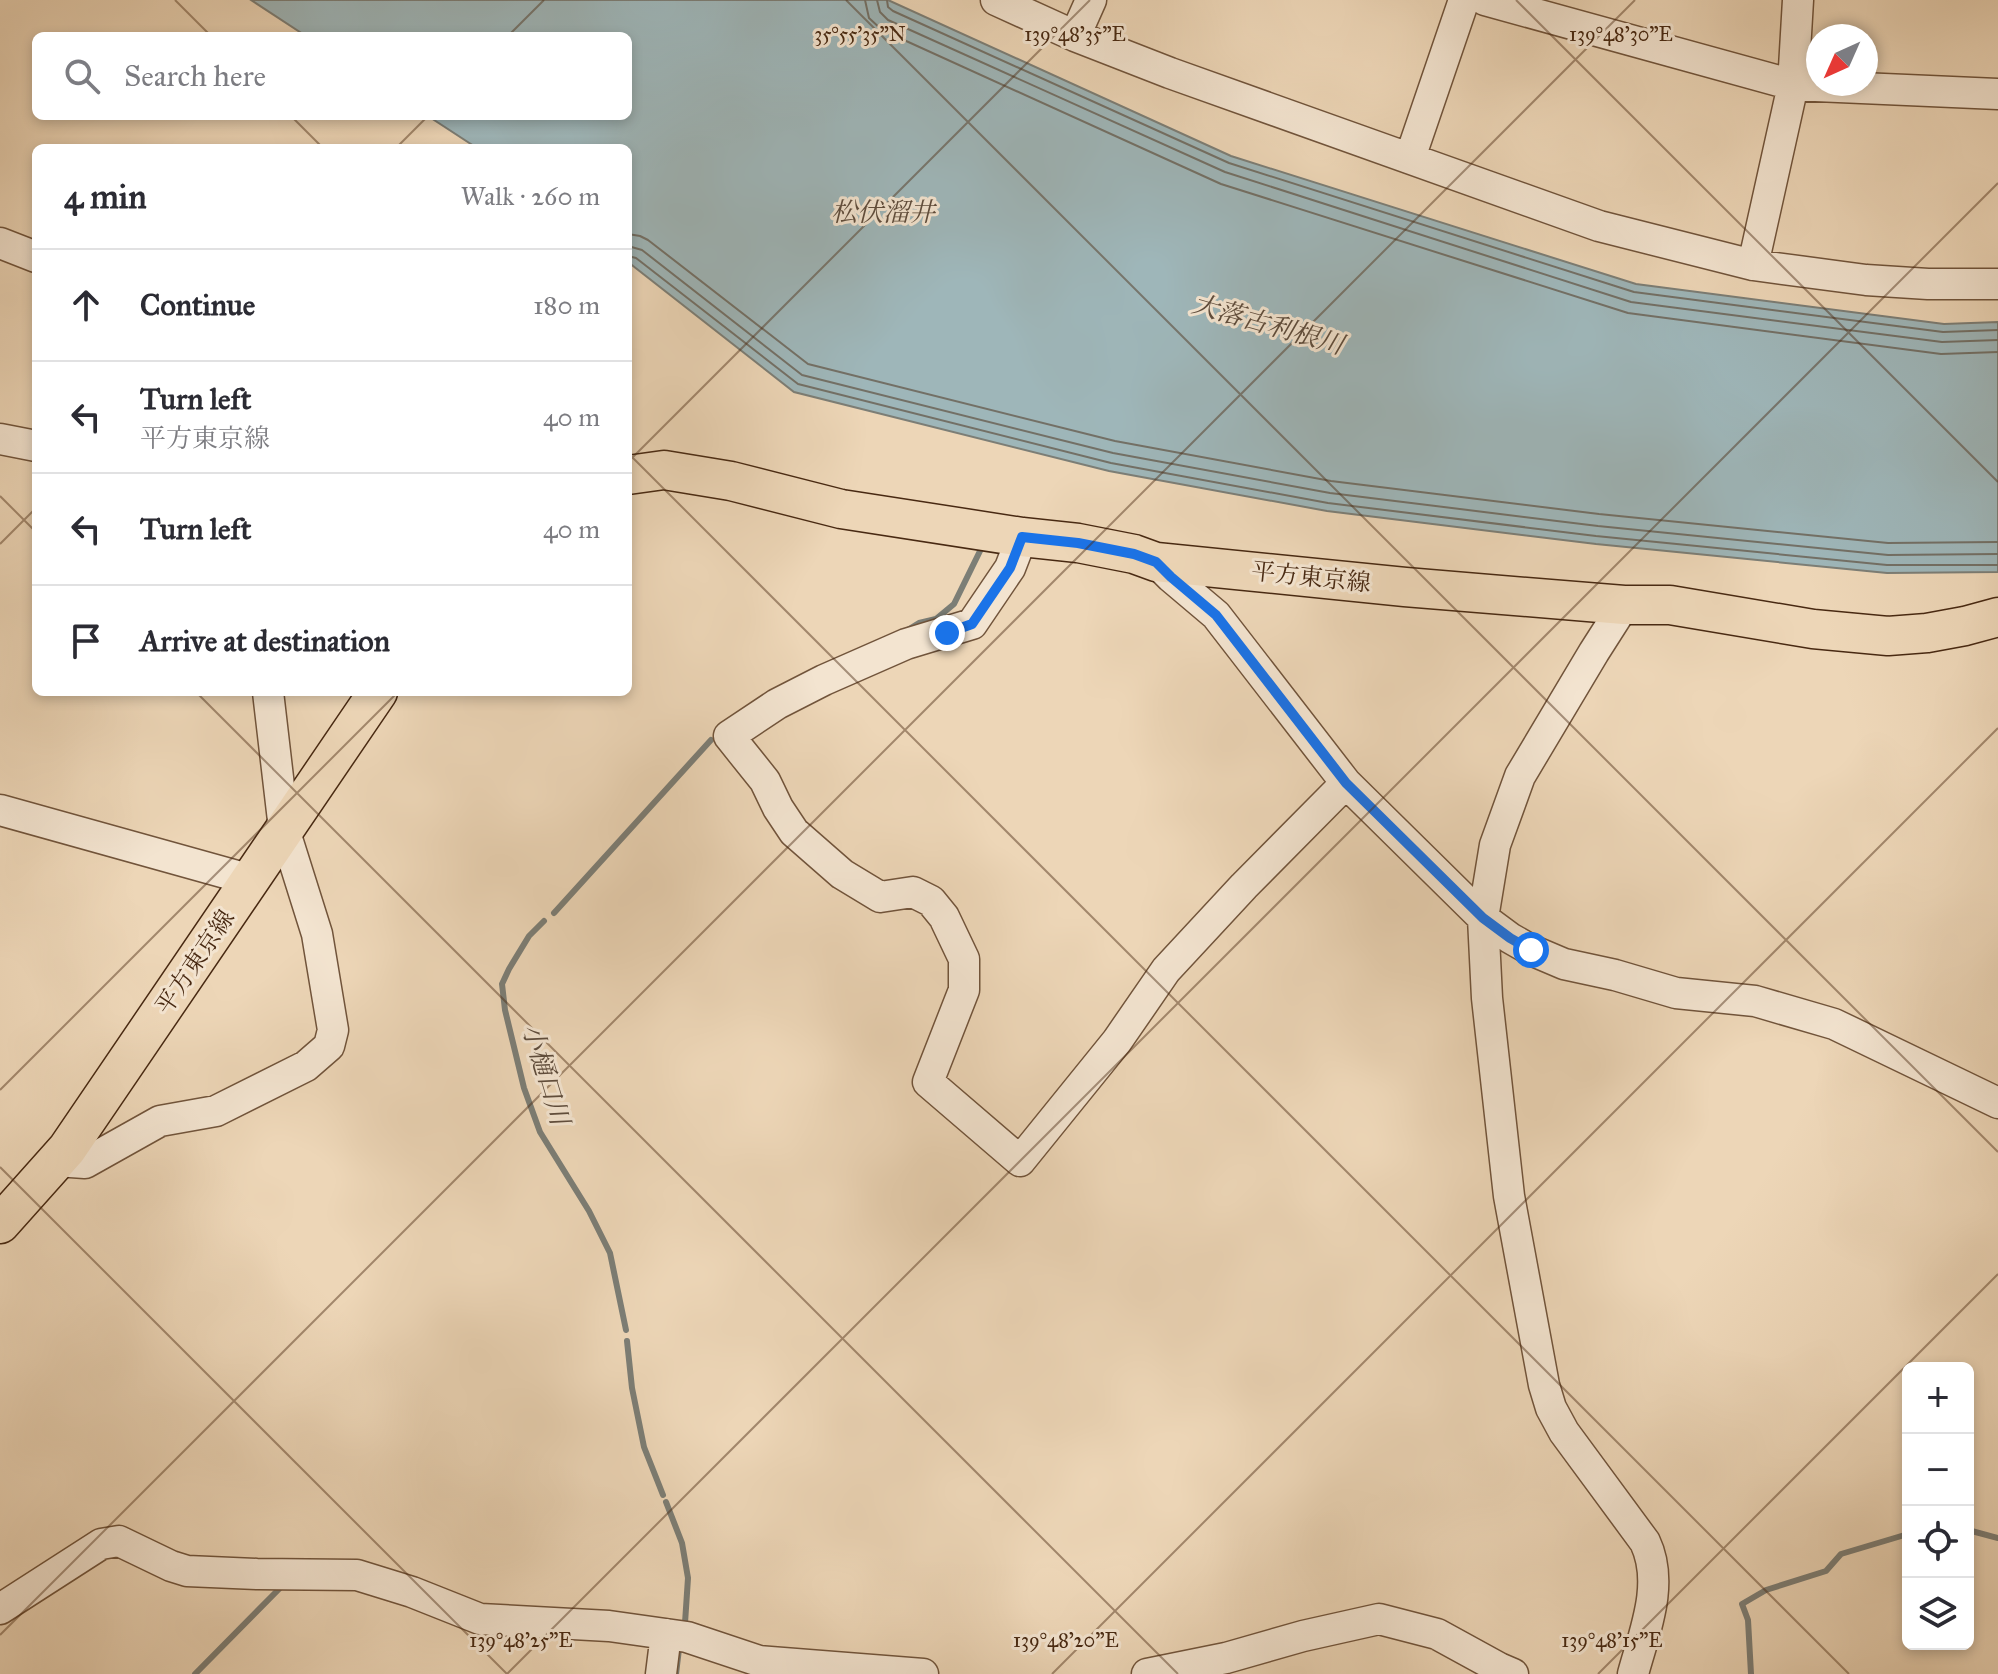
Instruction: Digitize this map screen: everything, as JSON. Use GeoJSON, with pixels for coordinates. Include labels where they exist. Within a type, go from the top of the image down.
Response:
{"type":"FeatureCollection","features":[{"type":"Feature","properties":{"kind":"main road","name":"平方東京線"},"geometry":{"type":"LineString","coordinates":[[646,472],[731,481],[841,509],[1078,543],[1134,554],[1156,562],[1405,587],[1624,605],[1670,605],[1813,629],[1888,636],[1927,633],[1998,617]]}},
{"type":"Feature","properties":{"kind":"main road","name":"平方東京線"},"geometry":{"type":"LineString","coordinates":[[0,1224],[67,1149],[375,696]]}},
{"type":"Feature","properties":{"kind":"street"},"geometry":{"type":"LineString","coordinates":[[996,0],[1075,36],[1170,73],[1599,226],[1753,265],[1866,280],[1998,284]]}},
{"type":"Feature","properties":{"kind":"street"},"geometry":{"type":"LineString","coordinates":[[1075,36],[1091,0]]}},
{"type":"Feature","properties":{"kind":"street"},"geometry":{"type":"LineString","coordinates":[[1410,158],[1464,0]]}},
{"type":"Feature","properties":{"kind":"street"},"geometry":{"type":"LineString","coordinates":[[1485,0],[1793,85],[1998,94]]}},
{"type":"Feature","properties":{"kind":"street"},"geometry":{"type":"LineString","coordinates":[[1753,265],[1793,85],[1798,0]]}},
{"type":"Feature","properties":{"kind":"street"},"geometry":{"type":"LineString","coordinates":[[0,243],[32,255]]}},
{"type":"Feature","properties":{"kind":"street"},"geometry":{"type":"LineString","coordinates":[[0,439],[32,445]]}},
{"type":"Feature","properties":{"kind":"street"},"geometry":{"type":"LineString","coordinates":[[632,456],[646,472]]}},
{"type":"Feature","properties":{"kind":"street"},"geometry":{"type":"LineString","coordinates":[[1022,537],[1010,568],[972,624],[906,644],[824,680],[777,704],[729,736],[765,781],[794,832],[842,874],[880,897],[913,892],[931,901],[944,917],[964,959],[964,990],[928,1082],[1020,1161],[1117,1041],[1166,970],[1346,783]]}},
{"type":"Feature","properties":{"kind":"street"},"geometry":{"type":"LineString","coordinates":[[1156,562],[1216,615],[1346,783],[1483,918],[1510,938],[1564,964],[1676,993],[1755,1001],[1834,1024],[1998,1103]]}},
{"type":"Feature","properties":{"kind":"street"},"geometry":{"type":"LineString","coordinates":[[1624,605],[1520,776],[1495,845],[1483,918],[1487,998],[1509,1196],[1544,1385],[1551,1408],[1564,1432],[1650,1551],[1652,1603],[1633,1674]]}},
{"type":"Feature","properties":{"kind":"street"},"geometry":{"type":"LineString","coordinates":[[56,1161],[85,1163],[160,1121],[216,1111],[306,1066],[329,1046],[333,1030],[317,934],[284,829],[268,696]]}},
{"type":"Feature","properties":{"kind":"street"},"geometry":{"type":"LineString","coordinates":[[0,810],[251,880]]}},
{"type":"Feature","properties":{"kind":"street"},"geometry":{"type":"LineString","coordinates":[[0,1609],[101,1544],[119,1541],[187,1571],[357,1575],[412,1592],[480,1619],[609,1626],[687,1637],[759,1661],[923,1674]]}},
{"type":"Feature","properties":{"kind":"street"},"geometry":{"type":"LineString","coordinates":[[1147,1674],[1226,1658],[1379,1619],[1437,1634],[1513,1674]]}},
{"type":"Feature","properties":{"kind":"street"},"geometry":{"type":"LineString","coordinates":[[661,1674],[666,1634]]}},
{"type":"Feature","properties":{"kind":"water","name":"松伏溜井"},"geometry":{"type":"Polygon","coordinates":[[[251,0],[888,0],[1231,156],[1636,284],[1944,324],[1998,322],[1998,572],[1887,573],[1596,544],[1327,511],[1109,471],[794,392],[632,265],[632,144],[471,144],[434,120],[632,120],[632,32],[300,32],[251,0]]]}},
{"type":"Feature","properties":{"kind":"waterway","name":"小樋口川"},"geometry":{"type":"LineString","coordinates":[[906,631],[919,623],[936,619],[954,604],[981,549]]}},
{"type":"Feature","properties":{"kind":"waterway","name":"小樋口川"},"geometry":{"type":"LineString","coordinates":[[554,913],[711,740]]}},
{"type":"Feature","properties":{"kind":"waterway","name":"小樋口川"},"geometry":{"type":"LineString","coordinates":[[544,921],[529,936],[502,984],[505,1010],[524,1088],[540,1132],[589,1211],[610,1253],[626,1330]]}},
{"type":"Feature","properties":{"kind":"waterway","name":"小樋口川"},"geometry":{"type":"LineString","coordinates":[[627,1341],[632,1388],[644,1447],[663,1495]]}},
{"type":"Feature","properties":{"kind":"waterway","name":"小樋口川"},"geometry":{"type":"LineString","coordinates":[[666,1502],[682,1543],[688,1578],[685,1623]]}},
{"type":"Feature","properties":{"kind":"waterway"},"geometry":{"type":"LineString","coordinates":[[1974,1532],[1998,1538]]}},
{"type":"Feature","properties":{"kind":"waterway"},"geometry":{"type":"LineString","coordinates":[[1751,1674],[1748,1620],[1742,1604],[1766,1590],[1826,1571],[1841,1554],[1902,1536]]}},
{"type":"Feature","properties":{"kind":"waterway"},"geometry":{"type":"LineString","coordinates":[[195,1674],[283,1587]]}},
{"type":"Feature","properties":{"kind":"waterway","name":"小樋口川"},"geometry":{"type":"LineString","coordinates":[[676,1674],[679,1649]]}},
{"type":"Feature","properties":{"kind":"route"},"geometry":{"type":"LineString","coordinates":[[947,633],[972,624],[1010,568],[1022,537],[1078,543],[1134,554],[1156,562],[1216,615],[1346,783],[1483,918],[1531,950]]}},
{"type":"Feature","properties":{"kind":"water label","name":"大落古利根川"},"geometry":{"type":"Point","coordinates":[1268,324]}}]}
